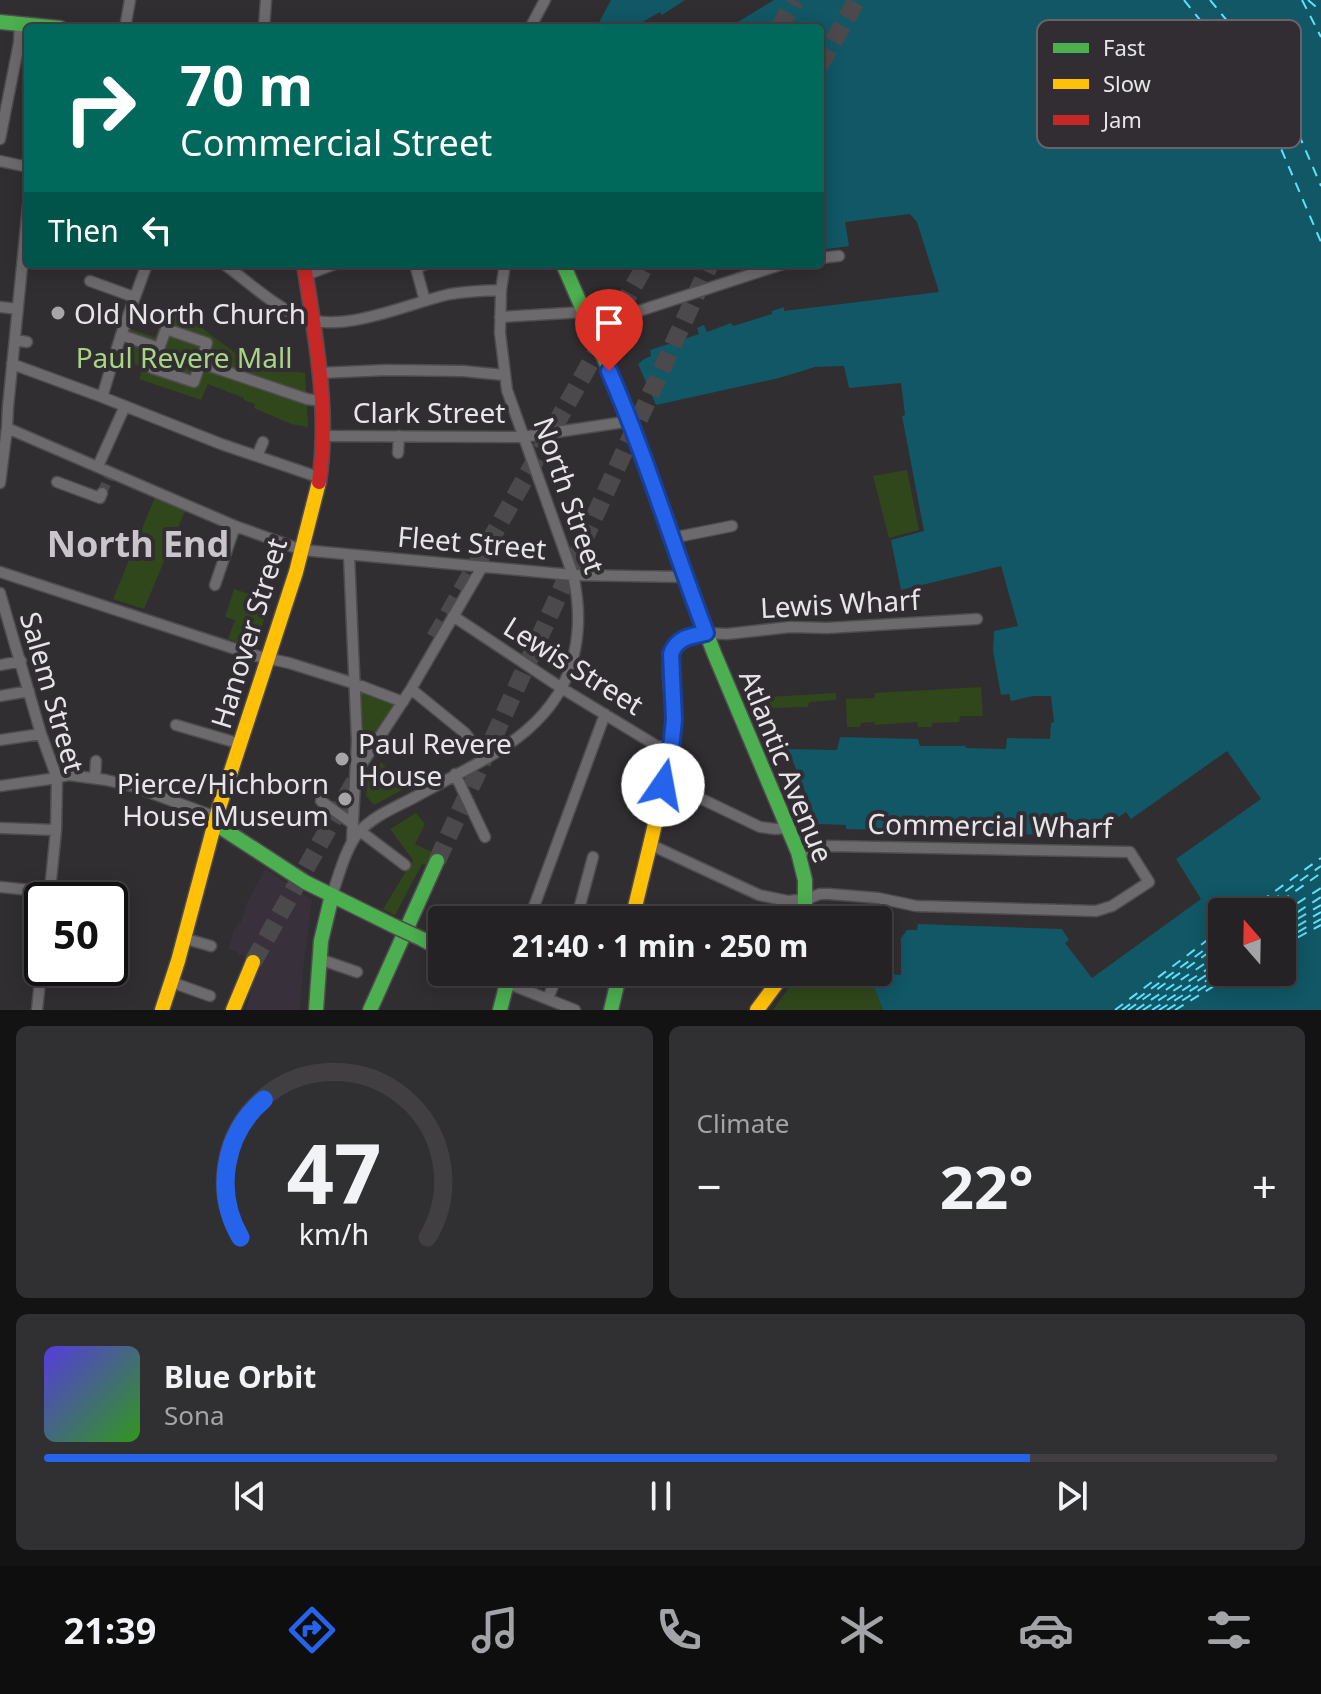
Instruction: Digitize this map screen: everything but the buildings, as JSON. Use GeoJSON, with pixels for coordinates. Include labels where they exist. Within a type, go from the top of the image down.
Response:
{"type":"FeatureCollection","features":[{"type":"Feature","properties":{"kind":"main road"},"geometry":{"type":"LineString","coordinates":[[0,22],[28,24]]}},
{"type":"Feature","properties":{"kind":"main road","name":"Atlantic Avenue"},"geometry":{"type":"LineString","coordinates":[[565,268],[631,421],[706,633],[798,852],[805,880],[806,906]]}},
{"type":"Feature","properties":{"kind":"main road","name":"Hanover Street"},"geometry":{"type":"LineString","coordinates":[[162,1010],[215,820],[271,658],[321,478],[323,436],[319,373],[305,270]]}},
{"type":"Feature","properties":{"kind":"main road"},"geometry":{"type":"LineString","coordinates":[[635,906],[671,748],[675,707],[671,654],[674,646],[685,637],[706,633]]}},
{"type":"Feature","properties":{"kind":"main road"},"geometry":{"type":"LineString","coordinates":[[215,820],[305,882],[428,942]]}},
{"type":"Feature","properties":{"kind":"main road"},"geometry":{"type":"LineString","coordinates":[[370,1010],[437,861]]}},
{"type":"Feature","properties":{"kind":"main road"},"geometry":{"type":"LineString","coordinates":[[316,1010],[319,959],[332,895]]}},
{"type":"Feature","properties":{"kind":"main road"},"geometry":{"type":"LineString","coordinates":[[237,1006],[253,962]]}},
{"type":"Feature","properties":{"kind":"main road"},"geometry":{"type":"LineString","coordinates":[[500,1010],[506,986]]}},
{"type":"Feature","properties":{"kind":"main road"},"geometry":{"type":"LineString","coordinates":[[611,1010],[617,986]]}},
{"type":"Feature","properties":{"kind":"main road"},"geometry":{"type":"LineString","coordinates":[[757,1010],[776,986]]}},
{"type":"Feature","properties":{"kind":"street"},"geometry":{"type":"LineString","coordinates":[[126,24],[130,0]]}},
{"type":"Feature","properties":{"kind":"street"},"geometry":{"type":"LineString","coordinates":[[264,24],[266,0]]}},
{"type":"Feature","properties":{"kind":"street"},"geometry":{"type":"LineString","coordinates":[[532,24],[545,0]]}},
{"type":"Feature","properties":{"kind":"street"},"geometry":{"type":"LineString","coordinates":[[0,139],[18,74],[20,23]]}},
{"type":"Feature","properties":{"kind":"street"},"geometry":{"type":"LineString","coordinates":[[0,161],[24,166]]}},
{"type":"Feature","properties":{"kind":"street"},"geometry":{"type":"LineString","coordinates":[[0,483],[7,428],[4,406],[12,364],[24,247]]}},
{"type":"Feature","properties":{"kind":"street"},"geometry":{"type":"LineString","coordinates":[[824,258],[839,256]]}},
{"type":"Feature","properties":{"kind":"street"},"geometry":{"type":"LineString","coordinates":[[102,397],[145,268]]}},
{"type":"Feature","properties":{"kind":"street"},"geometry":{"type":"LineString","coordinates":[[229,268],[285,309],[305,319],[328,322],[383,314],[461,292],[501,290]]}},
{"type":"Feature","properties":{"kind":"street"},"geometry":{"type":"LineString","coordinates":[[416,268],[425,301]]}},
{"type":"Feature","properties":{"kind":"street","name":"North Street"},"geometry":{"type":"LineString","coordinates":[[357,828],[515,740],[538,721],[563,689],[569,674],[577,640],[578,606],[573,575],[507,390],[500,347],[504,268]]}},
{"type":"Feature","properties":{"kind":"street"},"geometry":{"type":"LineString","coordinates":[[500,317],[587,320],[769,268]]}},
{"type":"Feature","properties":{"kind":"street"},"geometry":{"type":"LineString","coordinates":[[90,281],[134,297]]}},
{"type":"Feature","properties":{"kind":"street"},"geometry":{"type":"LineString","coordinates":[[0,307],[18,309]]}},
{"type":"Feature","properties":{"kind":"street"},"geometry":{"type":"LineString","coordinates":[[166,329],[207,343],[194,382],[152,368],[159,348],[166,329]]}},
{"type":"Feature","properties":{"kind":"street"},"geometry":{"type":"LineString","coordinates":[[121,335],[159,348]]}},
{"type":"Feature","properties":{"kind":"street"},"geometry":{"type":"LineString","coordinates":[[15,340],[27,342]]}},
{"type":"Feature","properties":{"kind":"street"},"geometry":{"type":"LineString","coordinates":[[201,363],[321,401]]}},
{"type":"Feature","properties":{"kind":"street"},"geometry":{"type":"LineString","coordinates":[[12,364],[321,478]]}},
{"type":"Feature","properties":{"kind":"street"},"geometry":{"type":"LineString","coordinates":[[319,373],[387,370],[504,375]]}},
{"type":"Feature","properties":{"kind":"street"},"geometry":{"type":"LineString","coordinates":[[98,466],[125,406]]}},
{"type":"Feature","properties":{"kind":"street","name":"Clark Street"},"geometry":{"type":"LineString","coordinates":[[323,436],[523,437],[631,421]]}},
{"type":"Feature","properties":{"kind":"street","name":"Fleet Street"},"geometry":{"type":"LineString","coordinates":[[7,428],[235,526],[302,550],[573,575],[685,577]]}},
{"type":"Feature","properties":{"kind":"street"},"geometry":{"type":"LineString","coordinates":[[398,453],[399,436]]}},
{"type":"Feature","properties":{"kind":"street"},"geometry":{"type":"LineString","coordinates":[[257,456],[263,442]]}},
{"type":"Feature","properties":{"kind":"street"},"geometry":{"type":"LineString","coordinates":[[57,482],[100,498],[102,493]]}},
{"type":"Feature","properties":{"kind":"street"},"geometry":{"type":"LineString","coordinates":[[215,585],[235,526]]}},
{"type":"Feature","properties":{"kind":"street"},"geometry":{"type":"LineString","coordinates":[[672,538],[732,526]]}},
{"type":"Feature","properties":{"kind":"street"},"geometry":{"type":"LineString","coordinates":[[332,895],[357,828],[358,685],[349,556]]}},
{"type":"Feature","properties":{"kind":"street"},"geometry":{"type":"LineString","coordinates":[[356,773],[411,689],[482,567]]}},
{"type":"Feature","properties":{"kind":"street"},"geometry":{"type":"LineString","coordinates":[[0,572],[403,702]]}},
{"type":"Feature","properties":{"kind":"street","name":"Salem Street"},"geometry":{"type":"LineString","coordinates":[[0,593],[57,778],[51,882]]}},
{"type":"Feature","properties":{"kind":"street","name":"Lewis Street"},"geometry":{"type":"LineString","coordinates":[[453,616],[563,689],[657,746],[671,748]]}},
{"type":"Feature","properties":{"kind":"street","name":"Lewis Wharf"},"geometry":{"type":"LineString","coordinates":[[706,633],[735,634],[790,627],[827,628],[977,619]]}},
{"type":"Feature","properties":{"kind":"street"},"geometry":{"type":"LineString","coordinates":[[0,665],[21,661]]}},
{"type":"Feature","properties":{"kind":"street"},"geometry":{"type":"LineString","coordinates":[[411,689],[465,733],[485,758]]}},
{"type":"Feature","properties":{"kind":"street"},"geometry":{"type":"LineString","coordinates":[[0,696],[29,691]]}},
{"type":"Feature","properties":{"kind":"street"},"geometry":{"type":"LineString","coordinates":[[534,906],[605,714]]}},
{"type":"Feature","properties":{"kind":"street"},"geometry":{"type":"LineString","coordinates":[[176,725],[241,744]]}},
{"type":"Feature","properties":{"kind":"street"},"geometry":{"type":"LineString","coordinates":[[0,740],[41,734]]}},
{"type":"Feature","properties":{"kind":"street"},"geometry":{"type":"LineString","coordinates":[[95,778],[96,761]]}},
{"type":"Feature","properties":{"kind":"street"},"geometry":{"type":"LineString","coordinates":[[455,774],[485,837]]}},
{"type":"Feature","properties":{"kind":"street"},"geometry":{"type":"LineString","coordinates":[[0,786],[69,775],[95,778],[132,786],[215,820]]}},
{"type":"Feature","properties":{"kind":"street"},"geometry":{"type":"LineString","coordinates":[[663,785],[685,791],[760,827],[788,828]]}},
{"type":"Feature","properties":{"kind":"street"},"geometry":{"type":"LineString","coordinates":[[321,801],[405,865]]}},
{"type":"Feature","properties":{"kind":"street"},"geometry":{"type":"LineString","coordinates":[[0,828],[56,830]]}},
{"type":"Feature","properties":{"kind":"street"},"geometry":{"type":"LineString","coordinates":[[649,844],[759,895],[788,901],[807,899]]}},
{"type":"Feature","properties":{"kind":"street","name":"Commercial Wharf"},"geometry":{"type":"LineString","coordinates":[[798,852],[836,846],[1130,852],[1149,882],[1112,906],[1096,911],[916,906],[878,898],[829,894],[807,899]]}},
{"type":"Feature","properties":{"kind":"street"},"geometry":{"type":"LineString","coordinates":[[580,906],[593,857]]}},
{"type":"Feature","properties":{"kind":"street"},"geometry":{"type":"LineString","coordinates":[[0,887],[24,891]]}},
{"type":"Feature","properties":{"kind":"street"},"geometry":{"type":"LineString","coordinates":[[183,938],[211,946]]}},
{"type":"Feature","properties":{"kind":"street"},"geometry":{"type":"LineString","coordinates":[[319,959],[357,972]]}},
{"type":"Feature","properties":{"kind":"street"},"geometry":{"type":"LineString","coordinates":[[171,982],[210,996]]}},
{"type":"Feature","properties":{"kind":"street"},"geometry":{"type":"LineString","coordinates":[[37,1010],[40,986]]}},
{"type":"Feature","properties":{"kind":"street"},"geometry":{"type":"LineString","coordinates":[[524,986],[575,1010]]}},
{"type":"Feature","properties":{"kind":"street"},"geometry":{"type":"LineString","coordinates":[[548,999],[553,986]]}},
{"type":"Feature","properties":{"kind":"shaded area"},"geometry":{"type":"Polygon","coordinates":[[[265,869],[312,900],[300,1010],[246,1010],[260,960],[229,949],[234,929],[241,922],[265,869]]]}},
{"type":"Feature","properties":{"kind":"green space","name":"Paul Revere Mall"},"geometry":{"type":"Polygon","coordinates":[[[167,309],[190,319],[243,359],[305,373],[308,427],[291,424],[254,408],[255,404],[244,398],[208,384],[201,400],[139,379],[143,367],[122,360],[130,329],[155,337],[167,309]]]}},
{"type":"Feature","properties":{"kind":"green space"},"geometry":{"type":"Polygon","coordinates":[[[907,470],[919,530],[889,538],[873,476],[907,470]]]}},
{"type":"Feature","properties":{"kind":"green space"},"geometry":{"type":"Polygon","coordinates":[[[155,497],[185,511],[144,609],[113,599],[155,497]]]}},
{"type":"Feature","properties":{"kind":"green space"},"geometry":{"type":"Polygon","coordinates":[[[234,589],[270,601],[255,648],[228,639],[235,620],[225,617],[234,589]]]}},
{"type":"Feature","properties":{"kind":"green space"},"geometry":{"type":"Polygon","coordinates":[[[356,679],[405,699],[356,773],[356,679]]]}},
{"type":"Feature","properties":{"kind":"green space"},"geometry":{"type":"Polygon","coordinates":[[[981,687],[983,716],[960,716],[959,722],[932,723],[932,727],[918,727],[917,722],[875,725],[874,722],[847,727],[846,699],[874,698],[875,693],[981,687]]]}},
{"type":"Feature","properties":{"kind":"green space"},"geometry":{"type":"Polygon","coordinates":[[[836,693],[836,700],[809,702],[808,707],[772,708],[767,697],[836,693]]]}},
{"type":"Feature","properties":{"kind":"green space"},"geometry":{"type":"Polygon","coordinates":[[[381,762],[406,788],[374,805],[366,796],[368,778],[381,762]]]}},
{"type":"Feature","properties":{"kind":"green space"},"geometry":{"type":"Polygon","coordinates":[[[416,813],[425,824],[415,844],[432,852],[427,865],[422,864],[395,915],[383,909],[413,860],[390,829],[416,813]]]}},
{"type":"Feature","properties":{"kind":"green space"},"geometry":{"type":"Polygon","coordinates":[[[790,986],[874,986],[883,1010],[773,1010],[790,986]]]}},
{"type":"Feature","properties":{"kind":"water"},"geometry":{"type":"Polygon","coordinates":[[[611,0],[685,0],[662,15],[660,12],[639,24],[598,24],[611,0]]]}},
{"type":"Feature","properties":{"kind":"water"},"geometry":{"type":"Polygon","coordinates":[[[774,0],[1321,0],[1321,1010],[883,1010],[874,986],[892,986],[892,974],[901,975],[901,938],[907,930],[917,930],[918,924],[1062,929],[1069,940],[1065,943],[1092,978],[1201,899],[1176,859],[1261,799],[1227,751],[1131,819],[1126,812],[1090,836],[846,829],[846,825],[818,824],[788,749],[837,750],[840,737],[918,739],[920,746],[1006,749],[1007,738],[1050,739],[1051,723],[1054,722],[1051,696],[1011,701],[1009,694],[1001,695],[993,651],[994,631],[1018,626],[1001,566],[901,590],[891,540],[924,531],[902,416],[905,415],[901,383],[849,388],[844,366],[815,367],[656,405],[638,364],[651,356],[650,350],[699,334],[697,328],[704,325],[707,332],[772,314],[772,311],[784,307],[784,311],[939,292],[917,222],[910,214],[845,222],[849,246],[824,249],[824,24],[735,24],[774,0]]]}},
{"type":"Feature","properties":{"kind":"ferry route"},"geometry":{"type":"LineString","coordinates":[[1184,0],[1200,20]]}},
{"type":"Feature","properties":{"kind":"ferry route"},"geometry":{"type":"LineString","coordinates":[[1210,0],[1226,20]]}},
{"type":"Feature","properties":{"kind":"ferry route"},"geometry":{"type":"LineString","coordinates":[[1302,0],[1321,37]]}},
{"type":"Feature","properties":{"kind":"ferry route"},"geometry":{"type":"LineString","coordinates":[[1308,0],[1321,11]]}},
{"type":"Feature","properties":{"kind":"ferry route"},"geometry":{"type":"LineString","coordinates":[[1301,139],[1321,186]]}},
{"type":"Feature","properties":{"kind":"ferry route"},"geometry":{"type":"LineString","coordinates":[[1281,148],[1321,242]]}},
{"type":"Feature","properties":{"kind":"ferry route"},"geometry":{"type":"LineString","coordinates":[[1265,898],[1321,858]]}},
{"type":"Feature","properties":{"kind":"ferry route"},"geometry":{"type":"LineString","coordinates":[[1276,898],[1321,866]]}},
{"type":"Feature","properties":{"kind":"ferry route"},"geometry":{"type":"LineString","coordinates":[[1286,898],[1321,873]]}},
{"type":"Feature","properties":{"kind":"ferry route"},"geometry":{"type":"LineString","coordinates":[[1296,904],[1321,888]]}},
{"type":"Feature","properties":{"kind":"ferry route"},"geometry":{"type":"LineString","coordinates":[[1296,913],[1321,897]]}},
{"type":"Feature","properties":{"kind":"ferry route"},"geometry":{"type":"LineString","coordinates":[[1296,920],[1321,905]]}},
{"type":"Feature","properties":{"kind":"ferry route"},"geometry":{"type":"LineString","coordinates":[[1296,927],[1321,912]]}},
{"type":"Feature","properties":{"kind":"ferry route"},"geometry":{"type":"LineString","coordinates":[[1296,933],[1321,919]]}},
{"type":"Feature","properties":{"kind":"ferry route"},"geometry":{"type":"LineString","coordinates":[[1296,938],[1321,925]]}},
{"type":"Feature","properties":{"kind":"ferry route"},"geometry":{"type":"LineString","coordinates":[[1115,1010],[1208,940]]}},
{"type":"Feature","properties":{"kind":"ferry route"},"geometry":{"type":"LineString","coordinates":[[1122,1010],[1208,947]]}},
{"type":"Feature","properties":{"kind":"ferry route"},"geometry":{"type":"LineString","coordinates":[[1128,1010],[1208,953]]}},
{"type":"Feature","properties":{"kind":"ferry route"},"geometry":{"type":"LineString","coordinates":[[1136,1010],[1208,961]]}},
{"type":"Feature","properties":{"kind":"ferry route"},"geometry":{"type":"LineString","coordinates":[[1143,1010],[1208,969]]}},
{"type":"Feature","properties":{"kind":"ferry route"},"geometry":{"type":"LineString","coordinates":[[1152,1010],[1208,974]]}},
{"type":"Feature","properties":{"kind":"ferry route"},"geometry":{"type":"LineString","coordinates":[[1159,1010],[1208,980]]}},
{"type":"Feature","properties":{"kind":"ferry route"},"geometry":{"type":"LineString","coordinates":[[1167,1010],[1208,984]]}},
{"type":"Feature","properties":{"kind":"ferry route"},"geometry":{"type":"LineString","coordinates":[[1175,1010],[1214,986]]}},
{"type":"Feature","properties":{"kind":"tunnel"},"geometry":{"type":"LineString","coordinates":[[781,24],[795,0]]}},
{"type":"Feature","properties":{"kind":"tunnel"},"geometry":{"type":"LineString","coordinates":[[824,58],[857,0]]}},
{"type":"Feature","properties":{"kind":"tunnel"},"geometry":{"type":"LineString","coordinates":[[435,638],[644,268]]}},
{"type":"Feature","properties":{"kind":"tunnel"},"geometry":{"type":"LineString","coordinates":[[437,861],[708,268]]}},
{"type":"Feature","properties":{"kind":"tunnel"},"geometry":{"type":"LineString","coordinates":[[102,493],[111,472]]}},
{"type":"Feature","properties":{"kind":"tunnel"},"geometry":{"type":"LineString","coordinates":[[253,962],[360,772]]}},
{"type":"Feature","properties":{"kind":"traffic: fast"},"geometry":{"type":"LineString","coordinates":[[0,22],[24,24]]}},
{"type":"Feature","properties":{"kind":"traffic: fast"},"geometry":{"type":"LineString","coordinates":[[565,268],[629,415],[714,653],[798,852],[805,880],[805,906]]}},
{"type":"Feature","properties":{"kind":"traffic: fast"},"geometry":{"type":"LineString","coordinates":[[214,823],[305,882],[394,926]]}},
{"type":"Feature","properties":{"kind":"traffic: fast"},"geometry":{"type":"LineString","coordinates":[[370,1010],[437,861]]}},
{"type":"Feature","properties":{"kind":"traffic: fast"},"geometry":{"type":"LineString","coordinates":[[316,1010],[321,941],[332,895]]}},
{"type":"Feature","properties":{"kind":"traffic: fast"},"geometry":{"type":"LineString","coordinates":[[394,926],[422,939]]}},
{"type":"Feature","properties":{"kind":"traffic: fast"},"geometry":{"type":"LineString","coordinates":[[422,939],[428,942]]}},
{"type":"Feature","properties":{"kind":"traffic: fast"},"geometry":{"type":"LineString","coordinates":[[500,1010],[506,986]]}},
{"type":"Feature","properties":{"kind":"traffic: fast"},"geometry":{"type":"LineString","coordinates":[[611,1010],[617,986]]}},
{"type":"Feature","properties":{"kind":"traffic: slow"},"geometry":{"type":"LineString","coordinates":[[162,1010],[218,811],[296,572],[319,482]]}},
{"type":"Feature","properties":{"kind":"traffic: slow"},"geometry":{"type":"LineString","coordinates":[[635,906],[672,746],[671,655],[680,641],[706,633]]}},
{"type":"Feature","properties":{"kind":"traffic: slow"},"geometry":{"type":"LineString","coordinates":[[233,1010],[253,962]]}},
{"type":"Feature","properties":{"kind":"traffic: slow"},"geometry":{"type":"LineString","coordinates":[[757,1010],[775,986]]}},
{"type":"Feature","properties":{"kind":"traffic: jam"},"geometry":{"type":"LineString","coordinates":[[305,268],[322,400],[319,482]]}},
{"type":"Feature","properties":{"kind":"place","name":"Old North Church"},"geometry":{"type":"Point","coordinates":[58,313]}},
{"type":"Feature","properties":{"kind":"place","name":"Paul Revere House"},"geometry":{"type":"Point","coordinates":[342,759]}},
{"type":"Feature","properties":{"kind":"place","name":"Pierce/Hichborn House Museum"},"geometry":{"type":"Point","coordinates":[345,799]}},
{"type":"Feature","properties":{"kind":"district","name":"North End"},"geometry":{"type":"Point","coordinates":[138,543]}},
{"type":"Feature","properties":{"kind":"route"},"geometry":{"type":"LineString","coordinates":[[609,371],[631,421],[706,633],[685,637],[674,646],[671,654],[675,707],[663,785]]}}]}
